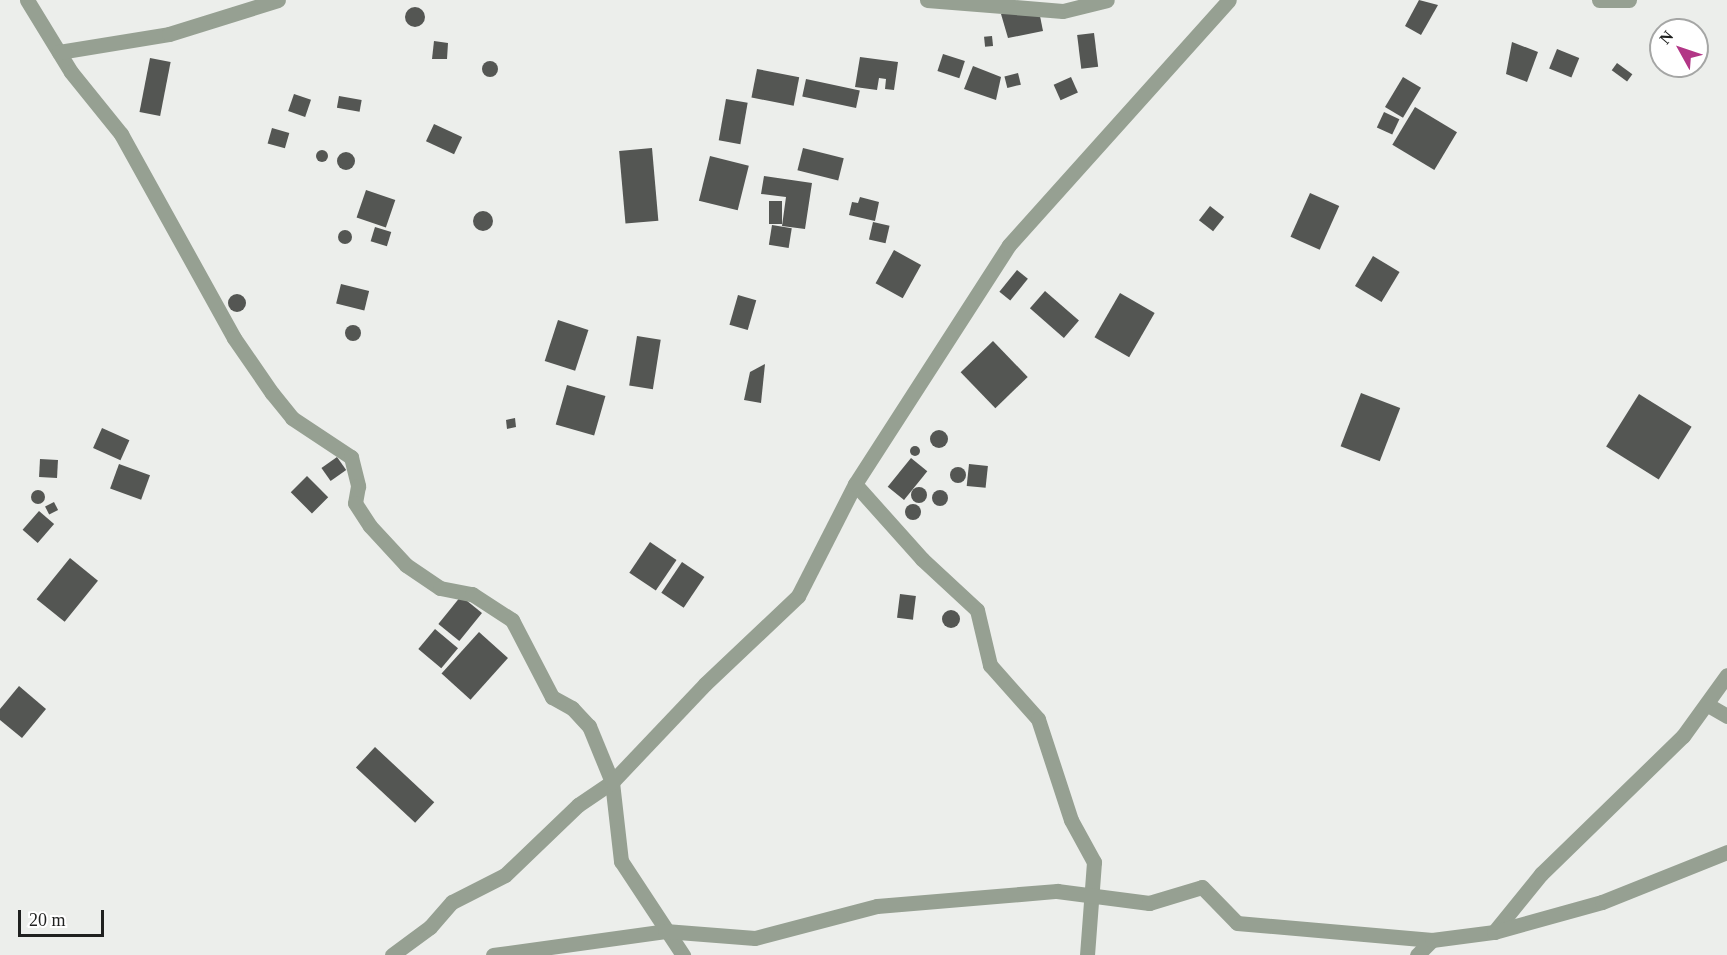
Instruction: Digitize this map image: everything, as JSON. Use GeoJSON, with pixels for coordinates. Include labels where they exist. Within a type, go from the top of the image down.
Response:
{"type":"FeatureCollection","features":[{"type":"Feature","properties":{"kind":"street"},"geometry":{"type":"LineString","coordinates":[[27,0],[59,52],[121,134],[234,338],[272,393],[292,418],[351,457],[358,486],[355,503],[370,526],[406,566],[440,588],[472,594],[512,620],[552,697],[572,708],[589,726],[612,782],[621,861],[665,931],[683,955]]}},
{"type":"Feature","properties":{"kind":"street"},"geometry":{"type":"LineString","coordinates":[[59,52],[169,34],[278,0]]}},
{"type":"Feature","properties":{"kind":"street"},"geometry":{"type":"LineString","coordinates":[[927,0],[1063,11],[1107,0]]}},
{"type":"Feature","properties":{"kind":"street"},"geometry":{"type":"LineString","coordinates":[[392,955],[430,927],[452,902],[505,874],[578,805],[612,782],[705,684],[798,596],[855,484],[1009,245],[1229,0]]}},
{"type":"Feature","properties":{"kind":"street"},"geometry":{"type":"LineString","coordinates":[[1599,0],[1629,0]]}},
{"type":"Feature","properties":{"kind":"street"},"geometry":{"type":"LineString","coordinates":[[855,484],[922,558],[977,610],[990,665],[1038,719],[1052,749],[1071,820],[1094,862],[1094,896],[1087,955]]}},
{"type":"Feature","properties":{"kind":"street"},"geometry":{"type":"LineString","coordinates":[[1494,932],[1541,874],[1683,736],[1708,705],[1727,675]]}},
{"type":"Feature","properties":{"kind":"street"},"geometry":{"type":"LineString","coordinates":[[1708,705],[1727,717]]}},
{"type":"Feature","properties":{"kind":"street"},"geometry":{"type":"LineString","coordinates":[[493,955],[665,931],[755,938],[876,906],[1057,891],[1149,903],[1202,887],[1237,923],[1432,940],[1494,932],[1602,902],[1727,852]]}},
{"type":"Feature","properties":{"kind":"street"},"geometry":{"type":"LineString","coordinates":[[1417,955],[1432,940]]}},
{"type":"Feature","properties":{"kind":"building"},"geometry":{"type":"Polygon","coordinates":[[[1419,0],[1438,5],[1421,35],[1405,26],[1419,0]]]}},
{"type":"Feature","properties":{"kind":"building"},"geometry":{"type":"Polygon","coordinates":[[[415,7],[422,10],[425,17],[422,24],[415,27],[408,24],[405,17],[408,10],[415,7]]]}},
{"type":"Feature","properties":{"kind":"building"},"geometry":{"type":"Polygon","coordinates":[[[1039,11],[1043,31],[1008,38],[1001,14],[1039,11]]]}},
{"type":"Feature","properties":{"kind":"building"},"geometry":{"type":"Polygon","coordinates":[[[1094,33],[1098,67],[1081,69],[1077,35],[1094,33]]]}},
{"type":"Feature","properties":{"kind":"building"},"geometry":{"type":"Polygon","coordinates":[[[992,36],[993,46],[985,47],[984,37],[992,36]]]}},
{"type":"Feature","properties":{"kind":"building"},"geometry":{"type":"Polygon","coordinates":[[[434,41],[448,43],[447,59],[432,59],[434,41]]]}},
{"type":"Feature","properties":{"kind":"building"},"geometry":{"type":"Polygon","coordinates":[[[1512,42],[1538,52],[1527,82],[1506,74],[1512,42]]]}},
{"type":"Feature","properties":{"kind":"building"},"geometry":{"type":"Polygon","coordinates":[[[1557,49],[1579,58],[1571,77],[1549,68],[1557,49]]]}},
{"type":"Feature","properties":{"kind":"building"},"geometry":{"type":"Polygon","coordinates":[[[943,54],[965,61],[959,78],[937,71],[943,54]]]}},
{"type":"Feature","properties":{"kind":"building"},"geometry":{"type":"Polygon","coordinates":[[[860,57],[898,62],[894,90],[885,89],[886,79],[879,78],[877,90],[855,87],[860,57]]]}},
{"type":"Feature","properties":{"kind":"building"},"geometry":{"type":"Polygon","coordinates":[[[150,58],[171,62],[160,116],[140,112],[150,58]]]}},
{"type":"Feature","properties":{"kind":"building"},"geometry":{"type":"Polygon","coordinates":[[[487,61],[493,61],[498,69],[496,75],[487,77],[482,72],[482,66],[487,61]]]}},
{"type":"Feature","properties":{"kind":"building"},"geometry":{"type":"Polygon","coordinates":[[[1617,63],[1632,74],[1627,81],[1612,70],[1617,63]]]}},
{"type":"Feature","properties":{"kind":"building"},"geometry":{"type":"Polygon","coordinates":[[[973,66],[1001,77],[996,100],[964,89],[973,66]]]}},
{"type":"Feature","properties":{"kind":"building"},"geometry":{"type":"Polygon","coordinates":[[[757,69],[799,77],[794,106],[751,97],[757,69]]]}},
{"type":"Feature","properties":{"kind":"building"},"geometry":{"type":"Polygon","coordinates":[[[1018,73],[1021,85],[1007,88],[1004,76],[1018,73]]]}},
{"type":"Feature","properties":{"kind":"building"},"geometry":{"type":"Polygon","coordinates":[[[1071,77],[1078,93],[1061,100],[1054,85],[1071,77]]]}},
{"type":"Feature","properties":{"kind":"building"},"geometry":{"type":"Polygon","coordinates":[[[1403,77],[1421,88],[1403,118],[1385,107],[1403,77]]]}},
{"type":"Feature","properties":{"kind":"building"},"geometry":{"type":"Polygon","coordinates":[[[806,79],[860,90],[856,108],[802,97],[806,79]]]}},
{"type":"Feature","properties":{"kind":"building"},"geometry":{"type":"Polygon","coordinates":[[[294,94],[311,100],[305,117],[288,111],[294,94]]]}},
{"type":"Feature","properties":{"kind":"building"},"geometry":{"type":"Polygon","coordinates":[[[339,96],[362,100],[360,112],[337,108],[339,96]]]}},
{"type":"Feature","properties":{"kind":"building"},"geometry":{"type":"Polygon","coordinates":[[[726,99],[748,103],[740,144],[719,140],[726,99]]]}},
{"type":"Feature","properties":{"kind":"building"},"geometry":{"type":"Polygon","coordinates":[[[1415,107],[1457,132],[1434,170],[1392,145],[1415,107]]]}},
{"type":"Feature","properties":{"kind":"building"},"geometry":{"type":"Polygon","coordinates":[[[1384,112],[1399,119],[1392,135],[1377,127],[1384,112]]]}},
{"type":"Feature","properties":{"kind":"building"},"geometry":{"type":"Polygon","coordinates":[[[434,124],[462,137],[454,154],[426,141],[434,124]]]}},
{"type":"Feature","properties":{"kind":"building"},"geometry":{"type":"Polygon","coordinates":[[[272,128],[289,133],[285,148],[268,143],[272,128]]]}},
{"type":"Feature","properties":{"kind":"building"},"geometry":{"type":"Polygon","coordinates":[[[652,148],[658,221],[625,224],[619,151],[652,148]]]}},
{"type":"Feature","properties":{"kind":"building"},"geometry":{"type":"Polygon","coordinates":[[[803,148],[844,158],[838,180],[797,170],[803,148]]]}},
{"type":"Feature","properties":{"kind":"building"},"geometry":{"type":"Polygon","coordinates":[[[324,150],[328,156],[324,162],[320,162],[316,154],[324,150]]]}},
{"type":"Feature","properties":{"kind":"building"},"geometry":{"type":"Polygon","coordinates":[[[342,152],[350,152],[355,157],[353,168],[342,170],[337,165],[337,157],[342,152]]]}},
{"type":"Feature","properties":{"kind":"building"},"geometry":{"type":"Polygon","coordinates":[[[710,156],[749,166],[738,210],[699,201],[710,156]]]}},
{"type":"Feature","properties":{"kind":"building"},"geometry":{"type":"Polygon","coordinates":[[[764,176],[812,183],[805,229],[782,226],[786,197],[761,194],[764,176]]]}},
{"type":"Feature","properties":{"kind":"building"},"geometry":{"type":"Polygon","coordinates":[[[366,190],[395,200],[386,228],[357,217],[366,190]]]}},
{"type":"Feature","properties":{"kind":"building"},"geometry":{"type":"Polygon","coordinates":[[[1310,193],[1339,206],[1320,250],[1290,237],[1310,193]]]}},
{"type":"Feature","properties":{"kind":"building"},"geometry":{"type":"Polygon","coordinates":[[[860,197],[879,202],[875,221],[849,215],[852,202],[858,203],[860,197]]]}},
{"type":"Feature","properties":{"kind":"building"},"geometry":{"type":"Polygon","coordinates":[[[769,201],[782,201],[782,224],[769,224],[769,201]]]}},
{"type":"Feature","properties":{"kind":"building"},"geometry":{"type":"Polygon","coordinates":[[[1210,206],[1224,217],[1213,231],[1199,220],[1210,206]]]}},
{"type":"Feature","properties":{"kind":"building"},"geometry":{"type":"Polygon","coordinates":[[[479,211],[487,211],[493,217],[493,225],[487,231],[479,231],[473,225],[473,217],[479,211]]]}},
{"type":"Feature","properties":{"kind":"building"},"geometry":{"type":"Polygon","coordinates":[[[873,222],[890,226],[886,243],[869,240],[873,222]]]}},
{"type":"Feature","properties":{"kind":"building"},"geometry":{"type":"Polygon","coordinates":[[[772,225],[792,228],[789,248],[769,245],[772,225]]]}},
{"type":"Feature","properties":{"kind":"building"},"geometry":{"type":"Polygon","coordinates":[[[375,227],[391,232],[387,246],[371,241],[375,227]]]}},
{"type":"Feature","properties":{"kind":"building"},"geometry":{"type":"Polygon","coordinates":[[[345,230],[350,232],[352,237],[350,242],[345,244],[340,242],[338,237],[340,232],[345,230]]]}},
{"type":"Feature","properties":{"kind":"building"},"geometry":{"type":"Polygon","coordinates":[[[894,250],[921,265],[903,298],[876,283],[894,250]]]}},
{"type":"Feature","properties":{"kind":"building"},"geometry":{"type":"Polygon","coordinates":[[[1373,256],[1400,272],[1382,302],[1355,286],[1373,256]]]}},
{"type":"Feature","properties":{"kind":"building"},"geometry":{"type":"Polygon","coordinates":[[[1017,270],[1028,279],[1010,301],[999,292],[1017,270]]]}},
{"type":"Feature","properties":{"kind":"building"},"geometry":{"type":"Polygon","coordinates":[[[341,284],[369,291],[364,310],[336,303],[341,284]]]}},
{"type":"Feature","properties":{"kind":"building"},"geometry":{"type":"Polygon","coordinates":[[[1045,291],[1079,321],[1064,338],[1030,308],[1045,291]]]}},
{"type":"Feature","properties":{"kind":"building"},"geometry":{"type":"Polygon","coordinates":[[[1120,293],[1155,313],[1129,357],[1094,337],[1120,293]]]}},
{"type":"Feature","properties":{"kind":"building"},"geometry":{"type":"Polygon","coordinates":[[[233,294],[241,294],[246,299],[244,310],[233,312],[228,307],[228,299],[233,294]]]}},
{"type":"Feature","properties":{"kind":"building"},"geometry":{"type":"Polygon","coordinates":[[[738,295],[756,300],[748,330],[729,325],[738,295]]]}},
{"type":"Feature","properties":{"kind":"building"},"geometry":{"type":"Polygon","coordinates":[[[558,320],[588,330],[575,371],[545,361],[558,320]]]}},
{"type":"Feature","properties":{"kind":"building"},"geometry":{"type":"Polygon","coordinates":[[[350,325],[356,325],[361,333],[359,339],[350,341],[345,336],[345,330],[350,325]]]}},
{"type":"Feature","properties":{"kind":"building"},"geometry":{"type":"Polygon","coordinates":[[[637,336],[661,340],[653,389],[629,385],[637,336]]]}},
{"type":"Feature","properties":{"kind":"building"},"geometry":{"type":"Polygon","coordinates":[[[993,341],[1028,377],[995,408],[961,372],[993,341]]]}},
{"type":"Feature","properties":{"kind":"building"},"geometry":{"type":"Polygon","coordinates":[[[765,364],[761,403],[744,400],[750,372],[765,364]]]}},
{"type":"Feature","properties":{"kind":"building"},"geometry":{"type":"Polygon","coordinates":[[[567,385],[605,396],[594,435],[556,424],[567,385]]]}},
{"type":"Feature","properties":{"kind":"building"},"geometry":{"type":"Polygon","coordinates":[[[1361,393],[1400,408],[1380,461],[1341,446],[1361,393]]]}},
{"type":"Feature","properties":{"kind":"building"},"geometry":{"type":"Polygon","coordinates":[[[1639,394],[1692,427],[1659,479],[1606,447],[1639,394]]]}},
{"type":"Feature","properties":{"kind":"building"},"geometry":{"type":"Polygon","coordinates":[[[515,418],[516,427],[507,429],[506,420],[515,418]]]}},
{"type":"Feature","properties":{"kind":"building"},"geometry":{"type":"Polygon","coordinates":[[[102,428],[129,440],[120,460],[93,448],[102,428]]]}},
{"type":"Feature","properties":{"kind":"building"},"geometry":{"type":"Polygon","coordinates":[[[939,430],[945,433],[948,439],[945,445],[939,448],[933,445],[930,439],[933,433],[939,430]]]}},
{"type":"Feature","properties":{"kind":"building"},"geometry":{"type":"Polygon","coordinates":[[[915,446],[919,447],[919,455],[915,456],[911,455],[910,451],[911,447],[915,446]]]}},
{"type":"Feature","properties":{"kind":"building"},"geometry":{"type":"Polygon","coordinates":[[[337,457],[346,470],[331,481],[321,468],[337,457]]]}},
{"type":"Feature","properties":{"kind":"building"},"geometry":{"type":"Polygon","coordinates":[[[911,458],[927,471],[904,500],[888,487],[911,458]]]}},
{"type":"Feature","properties":{"kind":"building"},"geometry":{"type":"Polygon","coordinates":[[[40,459],[58,460],[57,478],[39,477],[40,459]]]}},
{"type":"Feature","properties":{"kind":"building"},"geometry":{"type":"Polygon","coordinates":[[[119,464],[150,475],[141,500],[110,488],[119,464]]]}},
{"type":"Feature","properties":{"kind":"building"},"geometry":{"type":"Polygon","coordinates":[[[969,464],[988,466],[986,488],[967,486],[969,464]]]}},
{"type":"Feature","properties":{"kind":"building"},"geometry":{"type":"Polygon","coordinates":[[[958,467],[964,469],[966,475],[964,481],[958,483],[952,481],[950,475],[952,469],[958,467]]]}},
{"type":"Feature","properties":{"kind":"building"},"geometry":{"type":"Polygon","coordinates":[[[307,476],[328,497],[312,513],[291,492],[307,476]]]}},
{"type":"Feature","properties":{"kind":"building"},"geometry":{"type":"Polygon","coordinates":[[[919,487],[925,489],[927,495],[925,501],[919,503],[913,501],[911,495],[913,489],[919,487]]]}},
{"type":"Feature","properties":{"kind":"building"},"geometry":{"type":"Polygon","coordinates":[[[38,490],[43,492],[45,497],[43,502],[38,504],[33,502],[31,497],[33,492],[38,490]]]}},
{"type":"Feature","properties":{"kind":"building"},"geometry":{"type":"Polygon","coordinates":[[[937,490],[943,490],[948,498],[946,504],[937,506],[932,501],[932,495],[937,490]]]}},
{"type":"Feature","properties":{"kind":"building"},"geometry":{"type":"Polygon","coordinates":[[[54,502],[58,510],[49,515],[45,507],[54,502]]]}},
{"type":"Feature","properties":{"kind":"building"},"geometry":{"type":"Polygon","coordinates":[[[913,504],[919,506],[921,512],[919,518],[913,520],[907,518],[905,512],[907,506],[913,504]]]}},
{"type":"Feature","properties":{"kind":"building"},"geometry":{"type":"Polygon","coordinates":[[[39,511],[54,524],[38,543],[23,530],[39,511]]]}},
{"type":"Feature","properties":{"kind":"building"},"geometry":{"type":"Polygon","coordinates":[[[650,542],[677,560],[656,591],[629,573],[650,542]]]}},
{"type":"Feature","properties":{"kind":"building"},"geometry":{"type":"Polygon","coordinates":[[[70,558],[98,581],[65,622],[37,599],[70,558]]]}},
{"type":"Feature","properties":{"kind":"building"},"geometry":{"type":"Polygon","coordinates":[[[682,562],[704,577],[684,608],[661,593],[682,562]]]}},
{"type":"Feature","properties":{"kind":"building"},"geometry":{"type":"Polygon","coordinates":[[[900,594],[916,596],[913,620],[897,618],[900,594]]]}},
{"type":"Feature","properties":{"kind":"building"},"geometry":{"type":"Polygon","coordinates":[[[461,596],[482,613],[459,641],[438,624],[461,596]]]}},
{"type":"Feature","properties":{"kind":"building"},"geometry":{"type":"Polygon","coordinates":[[[951,610],[957,613],[960,619],[957,625],[951,628],[945,625],[942,619],[945,613],[951,610]]]}},
{"type":"Feature","properties":{"kind":"building"},"geometry":{"type":"Polygon","coordinates":[[[435,629],[458,648],[441,668],[418,649],[435,629]]]}},
{"type":"Feature","properties":{"kind":"building"},"geometry":{"type":"Polygon","coordinates":[[[479,632],[508,658],[471,700],[442,674],[479,632]]]}},
{"type":"Feature","properties":{"kind":"building"},"geometry":{"type":"Polygon","coordinates":[[[19,686],[46,709],[22,738],[0,720],[0,709],[19,686]]]}},
{"type":"Feature","properties":{"kind":"building"},"geometry":{"type":"Polygon","coordinates":[[[375,747],[434,802],[415,823],[356,767],[375,747]]]}}]}
